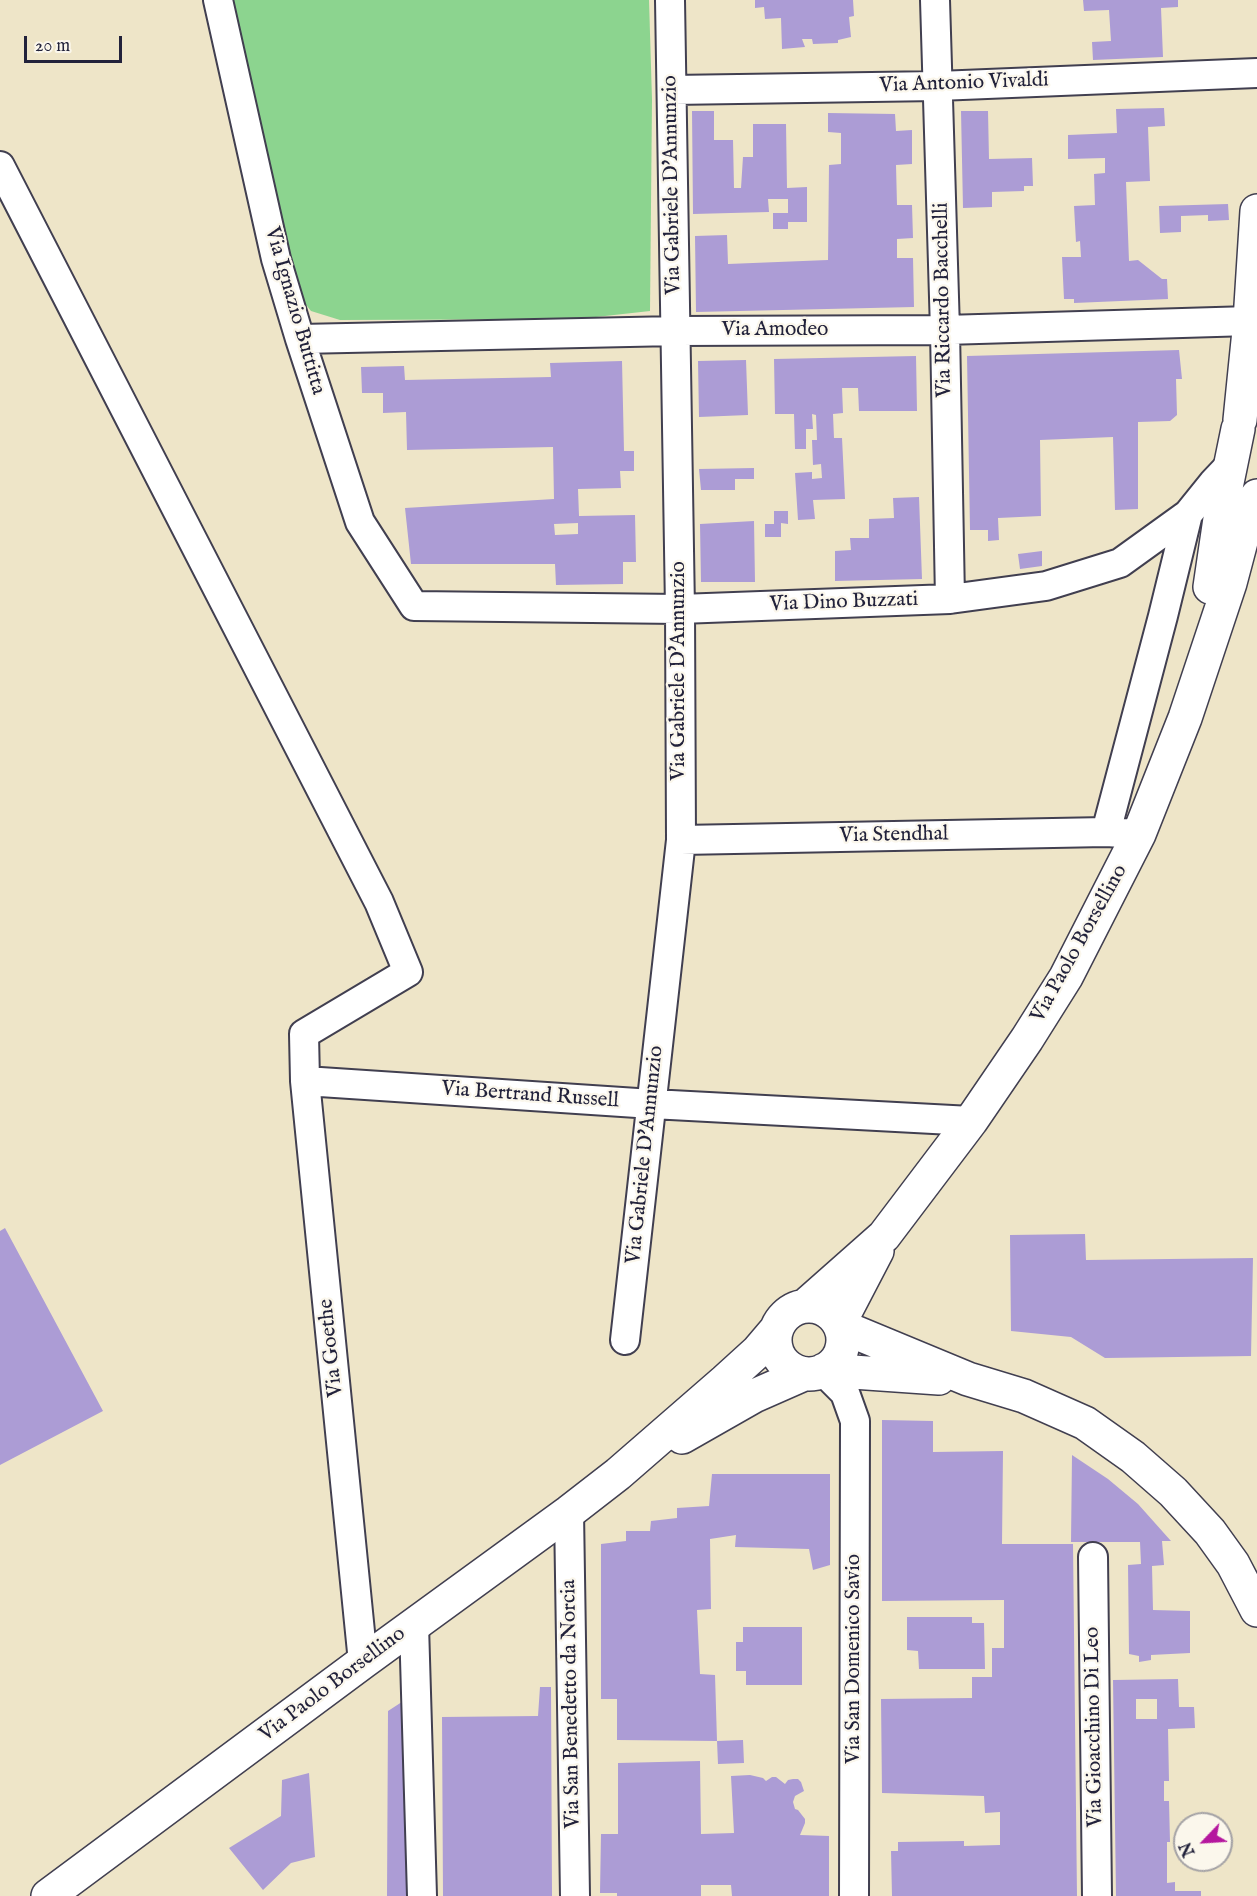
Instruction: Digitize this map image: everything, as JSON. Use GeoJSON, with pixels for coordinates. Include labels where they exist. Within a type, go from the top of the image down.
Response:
{"type":"FeatureCollection","features":[{"type":"Feature","properties":{"kind":"main road"},"geometry":{"type":"LineString","coordinates":[[1205,655],[1211,578],[1244,462],[1257,211]]}},
{"type":"Feature","properties":{"kind":"main road"},"geometry":{"type":"LineString","coordinates":[[1205,655],[1257,496]]}},
{"type":"Feature","properties":{"kind":"main road","name":"Via Paolo Borsellino"},"geometry":{"type":"LineString","coordinates":[[839,1325],[884,1236],[971,1121],[1066,978],[1139,834],[1185,718],[1205,655]]}},
{"type":"Feature","properties":{"kind":"main road","name":"Via Paolo Borsellino"},"geometry":{"type":"LineString","coordinates":[[806,1305],[884,1236]]}},
{"type":"Feature","properties":{"kind":"main road"},"geometry":{"type":"LineString","coordinates":[[817,1372],[830,1366],[841,1352],[843,1334],[830,1312],[806,1305],[797,1307],[783,1316],[775,1331],[776,1350],[780,1359],[787,1366],[817,1372],[968,1379]]}},
{"type":"Feature","properties":{"kind":"main road"},"geometry":{"type":"LineString","coordinates":[[839,1325],[968,1379],[1024,1396],[1085,1423],[1134,1457],[1173,1492],[1210,1532],[1233,1564],[1257,1610]]}},
{"type":"Feature","properties":{"kind":"main road","name":"Via Paolo Borsellino"},"geometry":{"type":"LineString","coordinates":[[48,1896],[618,1474],[758,1351],[775,1331]]}},
{"type":"Feature","properties":{"kind":"main road","name":"Via Paolo Borsellino"},"geometry":{"type":"LineString","coordinates":[[618,1474],[754,1396],[817,1372]]}},
{"type":"Feature","properties":{"kind":"street","name":"Via Ignazio Buttitta"},"geometry":{"type":"LineString","coordinates":[[218,0],[276,259],[300,339],[360,522],[414,606]]}},
{"type":"Feature","properties":{"kind":"street","name":"Via Gabriele D'Annunzio"},"geometry":{"type":"LineString","coordinates":[[625,1340],[681,840],[680,609],[670,0]]}},
{"type":"Feature","properties":{"kind":"street","name":"Via Riccardo Bacchelli"},"geometry":{"type":"LineString","coordinates":[[935,0],[950,599]]}},
{"type":"Feature","properties":{"kind":"street","name":"Via Antonio Vivaldi"},"geometry":{"type":"LineString","coordinates":[[672,90],[938,86],[1257,73]]}},
{"type":"Feature","properties":{"kind":"street","name":"Via Goethe"},"geometry":{"type":"LineString","coordinates":[[0,166],[379,902],[408,972],[304,1034],[305,1081],[363,1662]]}},
{"type":"Feature","properties":{"kind":"street","name":"Via Amodeo"},"geometry":{"type":"LineString","coordinates":[[300,339],[676,331],[945,330],[1250,321]]}},
{"type":"Feature","properties":{"kind":"street","name":"Via Dino Buzzati"},"geometry":{"type":"LineString","coordinates":[[414,606],[680,609],[950,599],[1046,586],[1120,563],[1188,514],[1213,483],[1244,462]]}},
{"type":"Feature","properties":{"kind":"street"},"geometry":{"type":"LineString","coordinates":[[1106,832],[1188,514]]}},
{"type":"Feature","properties":{"kind":"street","name":"Via Stendhal"},"geometry":{"type":"LineString","coordinates":[[681,840],[1106,832],[1139,834]]}},
{"type":"Feature","properties":{"kind":"street","name":"Via Bertrand Russell"},"geometry":{"type":"LineString","coordinates":[[305,1081],[652,1104],[971,1121]]}},
{"type":"Feature","properties":{"kind":"street","name":"Via San Domenico Savio"},"geometry":{"type":"LineString","coordinates":[[817,1372],[845,1393],[855,1421],[854,1896]]}},
{"type":"Feature","properties":{"kind":"street","name":"Via San Domenico Savio"},"geometry":{"type":"LineString","coordinates":[[855,1421],[869,1385],[877,1374]]}},
{"type":"Feature","properties":{"kind":"street","name":"Via San Benedetto da Norcia"},"geometry":{"type":"LineString","coordinates":[[569,1512],[575,1896]]}},
{"type":"Feature","properties":{"kind":"street","name":"Via Gioacchino Di Leo"},"geometry":{"type":"LineString","coordinates":[[1093,1557],[1097,1896]]}},
{"type":"Feature","properties":{"kind":"street"},"geometry":{"type":"LineString","coordinates":[[414,1624],[422,1896]]}},
{"type":"Feature","properties":{"kind":"green space"},"geometry":{"type":"Polygon","coordinates":[[[233,0],[649,0],[652,100],[650,311],[578,319],[340,320],[311,311],[295,291],[269,184],[233,0]]]}},
{"type":"Feature","properties":{"kind":"building"},"geometry":{"type":"Polygon","coordinates":[[[755,0],[853,0],[854,16],[849,17],[851,37],[838,40],[838,43],[813,44],[812,39],[802,39],[805,47],[782,49],[781,18],[765,19],[764,7],[755,8],[755,0]]]}},
{"type":"Feature","properties":{"kind":"building"},"geometry":{"type":"Polygon","coordinates":[[[1083,0],[1178,0],[1178,7],[1161,8],[1163,57],[1093,60],[1092,42],[1111,41],[1109,10],[1084,11],[1083,0]]]}},
{"type":"Feature","properties":{"kind":"building"},"geometry":{"type":"Polygon","coordinates":[[[1164,108],[1165,126],[1148,127],[1150,181],[1126,182],[1129,261],[1138,260],[1162,279],[1167,279],[1168,299],[1074,303],[1074,299],[1064,299],[1062,257],[1081,257],[1080,241],[1076,242],[1074,206],[1095,205],[1094,174],[1105,173],[1105,158],[1068,159],[1068,135],[1117,133],[1116,109],[1164,108]]]}},
{"type":"Feature","properties":{"kind":"building"},"geometry":{"type":"Polygon","coordinates":[[[692,111],[714,111],[714,140],[733,140],[734,188],[741,188],[743,157],[753,157],[753,124],[786,124],[787,188],[807,187],[807,222],[788,222],[788,229],[773,229],[773,213],[788,213],[788,199],[768,199],[769,212],[693,214],[692,111]]]}},
{"type":"Feature","properties":{"kind":"building"},"geometry":{"type":"Polygon","coordinates":[[[961,111],[988,111],[989,159],[1032,158],[1033,186],[1024,186],[1024,191],[992,192],[992,207],[963,208],[961,111]]]}},
{"type":"Feature","properties":{"kind":"building"},"geometry":{"type":"Polygon","coordinates":[[[828,113],[895,114],[896,131],[912,130],[912,164],[896,165],[897,205],[912,205],[913,238],[897,239],[897,258],[913,258],[914,307],[696,312],[695,236],[727,235],[728,264],[828,260],[829,165],[841,164],[841,133],[828,132],[828,113]]]}},
{"type":"Feature","properties":{"kind":"building"},"geometry":{"type":"Polygon","coordinates":[[[1228,204],[1229,220],[1208,221],[1208,215],[1181,216],[1181,232],[1160,233],[1159,206],[1228,204]]]}},
{"type":"Feature","properties":{"kind":"building"},"geometry":{"type":"Polygon","coordinates":[[[1179,350],[1182,379],[1176,379],[1177,415],[1170,421],[1138,422],[1138,509],[1115,510],[1113,437],[1040,440],[1041,516],[998,518],[999,540],[988,541],[988,530],[970,530],[967,356],[1179,350]]]}},
{"type":"Feature","properties":{"kind":"building"},"geometry":{"type":"Polygon","coordinates":[[[916,356],[917,411],[859,411],[858,388],[842,388],[843,413],[833,414],[834,438],[842,438],[845,499],[813,500],[815,519],[798,520],[795,473],[812,472],[812,479],[822,478],[821,464],[813,465],[812,440],[817,440],[816,415],[812,414],[813,429],[806,429],[806,449],[795,449],[794,414],[775,414],[774,359],[916,356]]]}},
{"type":"Feature","properties":{"kind":"building"},"geometry":{"type":"Polygon","coordinates":[[[746,360],[748,415],[699,417],[698,361],[746,360]]]}},
{"type":"Feature","properties":{"kind":"building"},"geometry":{"type":"Polygon","coordinates":[[[622,361],[624,451],[634,451],[634,471],[620,471],[621,488],[578,489],[579,516],[635,515],[636,562],[623,562],[623,584],[556,585],[555,564],[411,564],[405,508],[554,499],[553,447],[407,450],[406,412],[383,413],[383,393],[362,393],[361,367],[404,366],[405,380],[551,377],[550,363],[622,361]],[[578,523],[554,524],[555,535],[578,534],[578,523]]]}},
{"type":"Feature","properties":{"kind":"building"},"geometry":{"type":"Polygon","coordinates":[[[754,468],[754,479],[735,479],[735,490],[701,490],[699,469],[754,468]]]}},
{"type":"Feature","properties":{"kind":"building"},"geometry":{"type":"Polygon","coordinates":[[[919,497],[922,579],[835,581],[835,551],[851,550],[850,538],[869,538],[869,519],[894,518],[893,498],[919,497]]]}},
{"type":"Feature","properties":{"kind":"building"},"geometry":{"type":"Polygon","coordinates":[[[774,511],[788,511],[788,524],[781,523],[781,537],[765,537],[765,524],[774,524],[774,511]]]}},
{"type":"Feature","properties":{"kind":"building"},"geometry":{"type":"Polygon","coordinates":[[[754,521],[755,582],[701,582],[700,524],[754,521]]]}},
{"type":"Feature","properties":{"kind":"building"},"geometry":{"type":"Polygon","coordinates":[[[1042,551],[1042,566],[1020,569],[1018,554],[1042,551]]]}},
{"type":"Feature","properties":{"kind":"building"},"geometry":{"type":"Polygon","coordinates":[[[5,1228],[103,1411],[0,1465],[0,1231],[5,1228]]]}},
{"type":"Feature","properties":{"kind":"building"},"geometry":{"type":"Polygon","coordinates":[[[1085,1234],[1086,1260],[1253,1258],[1251,1356],[1105,1358],[1071,1337],[1011,1331],[1010,1235],[1085,1234]]]}},
{"type":"Feature","properties":{"kind":"building"},"geometry":{"type":"Polygon","coordinates":[[[882,1420],[933,1421],[933,1452],[1003,1451],[1002,1544],[1073,1544],[1077,1896],[892,1896],[891,1851],[898,1851],[898,1842],[964,1841],[964,1846],[1000,1845],[1000,1812],[985,1813],[984,1796],[882,1793],[881,1699],[972,1698],[972,1677],[992,1677],[992,1648],[1004,1648],[1004,1600],[882,1601],[882,1420]]]}},
{"type":"Feature","properties":{"kind":"building"},"geometry":{"type":"Polygon","coordinates":[[[1072,1455],[1108,1479],[1138,1504],[1171,1541],[1162,1541],[1164,1565],[1152,1566],[1153,1610],[1190,1611],[1190,1653],[1151,1655],[1151,1660],[1139,1662],[1139,1656],[1129,1654],[1128,1565],[1141,1564],[1140,1542],[1071,1542],[1072,1455]]]}},
{"type":"Feature","properties":{"kind":"building"},"geometry":{"type":"Polygon","coordinates":[[[712,1474],[830,1474],[830,1565],[813,1570],[809,1549],[735,1547],[736,1535],[710,1539],[711,1609],[697,1610],[700,1674],[715,1675],[717,1741],[617,1740],[617,1699],[601,1699],[601,1544],[626,1541],[626,1531],[650,1531],[651,1521],[677,1518],[677,1508],[709,1506],[712,1474]]]}},
{"type":"Feature","properties":{"kind":"building"},"geometry":{"type":"Polygon","coordinates":[[[907,1617],[972,1617],[972,1623],[984,1623],[985,1669],[919,1669],[918,1651],[907,1650],[907,1617]]]}},
{"type":"Feature","properties":{"kind":"building"},"geometry":{"type":"Polygon","coordinates":[[[743,1627],[802,1627],[802,1685],[746,1685],[746,1671],[736,1671],[736,1642],[743,1642],[743,1627]]]}},
{"type":"Feature","properties":{"kind":"building"},"geometry":{"type":"Polygon","coordinates":[[[1178,1679],[1179,1707],[1194,1707],[1195,1728],[1168,1729],[1169,1781],[1164,1781],[1164,1801],[1169,1801],[1170,1842],[1167,1842],[1167,1883],[1175,1882],[1175,1891],[1201,1891],[1201,1896],[1116,1896],[1113,1680],[1178,1679]],[[1136,1699],[1136,1719],[1157,1719],[1157,1699],[1136,1699]]]}},
{"type":"Feature","properties":{"kind":"building"},"geometry":{"type":"Polygon","coordinates":[[[540,1687],[551,1687],[552,1896],[443,1896],[442,1717],[538,1716],[540,1687]]]}},
{"type":"Feature","properties":{"kind":"building"},"geometry":{"type":"Polygon","coordinates":[[[408,1698],[411,1896],[387,1896],[388,1711],[408,1698]]]}},
{"type":"Feature","properties":{"kind":"building"},"geometry":{"type":"Polygon","coordinates":[[[743,1740],[744,1763],[718,1764],[717,1741],[743,1740]]]}},
{"type":"Feature","properties":{"kind":"building"},"geometry":{"type":"Polygon","coordinates":[[[700,1761],[701,1834],[734,1833],[731,1776],[750,1775],[766,1781],[776,1777],[785,1784],[788,1780],[793,1779],[801,1782],[804,1791],[795,1796],[793,1802],[795,1809],[805,1819],[800,1835],[829,1836],[829,1896],[732,1896],[731,1885],[701,1885],[701,1896],[617,1896],[617,1893],[600,1893],[601,1834],[618,1834],[618,1763],[700,1761]]]}},
{"type":"Feature","properties":{"kind":"building"},"geometry":{"type":"Polygon","coordinates":[[[309,1773],[315,1857],[291,1863],[263,1890],[229,1848],[281,1816],[282,1780],[309,1773]]]}}]}
